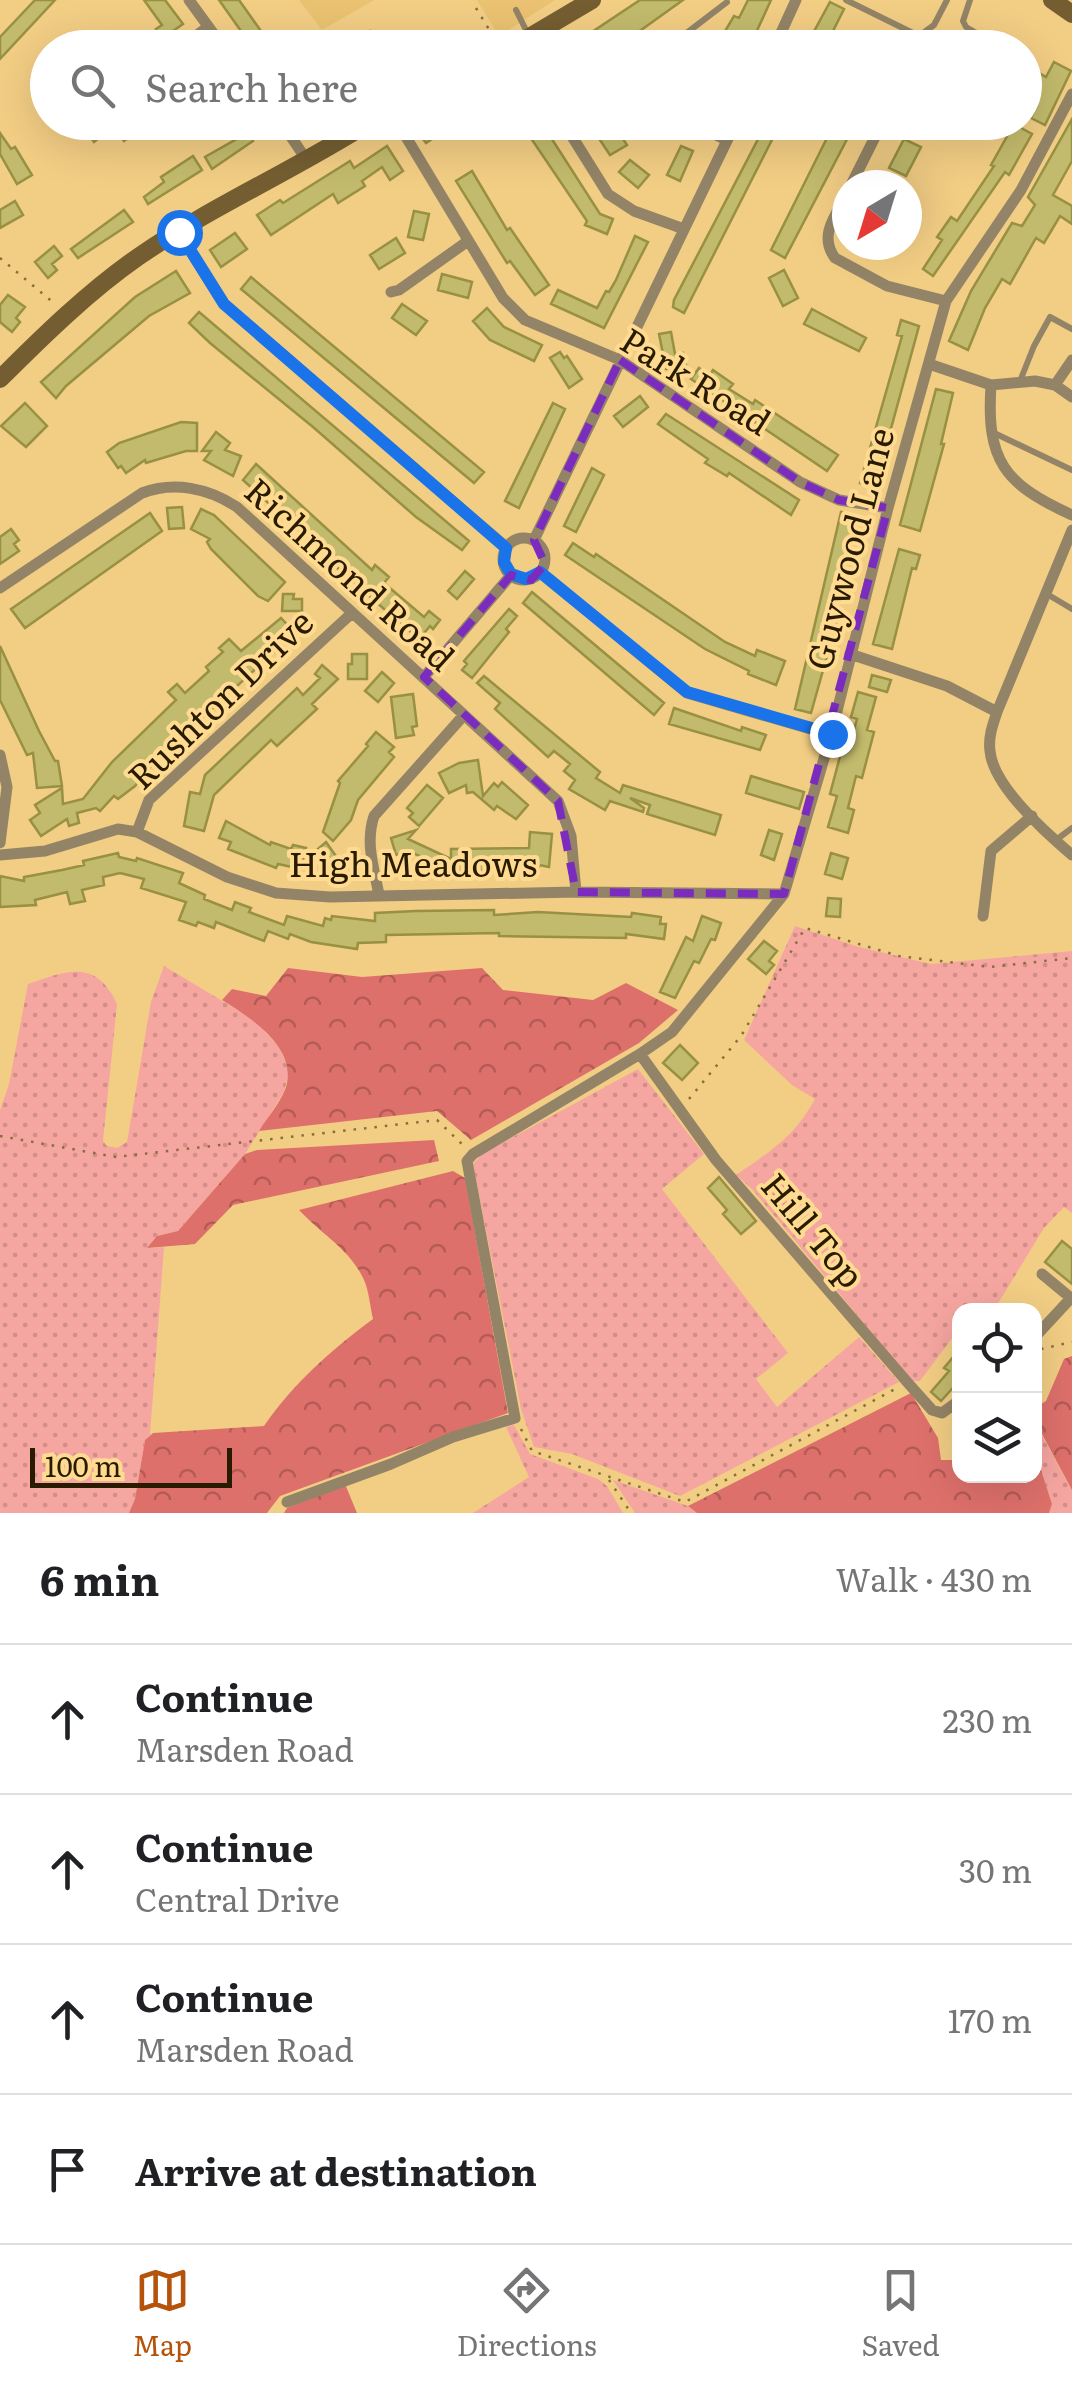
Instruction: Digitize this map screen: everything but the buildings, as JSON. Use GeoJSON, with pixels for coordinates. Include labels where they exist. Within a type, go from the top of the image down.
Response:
{"type":"FeatureCollection","features":[{"type":"Feature","properties":{"kind":"street"},"geometry":{"type":"LineString","coordinates":[[190,0],[210,30]]}},
{"type":"Feature","properties":{"kind":"street"},"geometry":{"type":"LineString","coordinates":[[540,30],[592,0]]}},
{"type":"Feature","properties":{"kind":"street"},"geometry":{"type":"LineString","coordinates":[[782,30],[796,0]]}},
{"type":"Feature","properties":{"kind":"street"},"geometry":{"type":"LineString","coordinates":[[1052,0],[1072,14]]}},
{"type":"Feature","properties":{"kind":"street"},"geometry":{"type":"LineString","coordinates":[[204,30],[208,27]]}},
{"type":"Feature","properties":{"kind":"street","name":"Guywood Lane"},"geometry":{"type":"LineString","coordinates":[[473,1154],[672,1032],[784,894],[832,734],[888,508],[946,301],[1021,190],[1072,94]]}},
{"type":"Feature","properties":{"kind":"street"},"geometry":{"type":"LineString","coordinates":[[293,140],[308,162]]}},
{"type":"Feature","properties":{"kind":"street"},"geometry":{"type":"LineString","coordinates":[[0,379],[135,259],[342,140]]}},
{"type":"Feature","properties":{"kind":"street","name":"Park Road"},"geometry":{"type":"LineString","coordinates":[[408,140],[503,298],[525,320],[620,360],[800,482],[839,500],[888,508]]}},
{"type":"Feature","properties":{"kind":"street"},"geometry":{"type":"LineString","coordinates":[[574,140],[608,194],[634,211],[684,228]]}},
{"type":"Feature","properties":{"kind":"street"},"geometry":{"type":"LineString","coordinates":[[858,170],[874,140]]}},
{"type":"Feature","properties":{"kind":"street"},"geometry":{"type":"LineString","coordinates":[[534,540],[726,142]]}},
{"type":"Feature","properties":{"kind":"street"},"geometry":{"type":"LineString","coordinates":[[832,225],[827,235],[832,258]]}},
{"type":"Feature","properties":{"kind":"street"},"geometry":{"type":"LineString","coordinates":[[179,232],[224,304],[506,548]]}},
{"type":"Feature","properties":{"kind":"street"},"geometry":{"type":"LineString","coordinates":[[391,292],[468,241]]}},
{"type":"Feature","properties":{"kind":"street"},"geometry":{"type":"LineString","coordinates":[[833,260],[835,265],[879,287],[946,301]]}},
{"type":"Feature","properties":{"kind":"street"},"geometry":{"type":"LineString","coordinates":[[1055,386],[1072,360]]}},
{"type":"Feature","properties":{"kind":"street"},"geometry":{"type":"LineString","coordinates":[[929,364],[991,385],[1035,380],[1072,397]]}},
{"type":"Feature","properties":{"kind":"street"},"geometry":{"type":"LineString","coordinates":[[991,385],[990,430],[1000,470],[1041,500],[1069,513]]}},
{"type":"Feature","properties":{"kind":"street","name":"Richmond Road"},"geometry":{"type":"LineString","coordinates":[[0,588],[120,506],[164,485],[223,497],[558,801],[571,836],[576,892]]}},
{"type":"Feature","properties":{"kind":"street"},"geometry":{"type":"LineString","coordinates":[[1072,530],[997,712],[990,751],[995,771],[1055,841],[1072,854]]}},
{"type":"Feature","properties":{"kind":"street"},"geometry":{"type":"LineString","coordinates":[[519,538],[534,540],[545,554],[540,572],[526,579],[511,574],[504,562],[506,548],[519,538]]}},
{"type":"Feature","properties":{"kind":"street"},"geometry":{"type":"LineString","coordinates":[[540,572],[687,692],[832,734]]}},
{"type":"Feature","properties":{"kind":"street"},"geometry":{"type":"LineString","coordinates":[[424,677],[511,574]]}},
{"type":"Feature","properties":{"kind":"street","name":"Rushton Drive"},"geometry":{"type":"LineString","coordinates":[[137,832],[148,800],[352,613]]}},
{"type":"Feature","properties":{"kind":"street"},"geometry":{"type":"LineString","coordinates":[[850,654],[947,686],[997,712]]}},
{"type":"Feature","properties":{"kind":"street"},"geometry":{"type":"LineString","coordinates":[[380,895],[369,847],[374,816],[464,714]]}},
{"type":"Feature","properties":{"kind":"street"},"geometry":{"type":"LineString","coordinates":[[0,756],[8,787],[0,843]]}},
{"type":"Feature","properties":{"kind":"street"},"geometry":{"type":"LineString","coordinates":[[983,916],[991,851],[1032,816]]}},
{"type":"Feature","properties":{"kind":"street"},"geometry":{"type":"LineString","coordinates":[[0,854],[27,855],[118,829],[137,832]]}},
{"type":"Feature","properties":{"kind":"street","name":"High Meadows"},"geometry":{"type":"LineString","coordinates":[[137,832],[254,888],[330,896],[784,894]]}},
{"type":"Feature","properties":{"kind":"street","name":"Hill Top"},"geometry":{"type":"LineString","coordinates":[[640,1054],[678,1112],[908,1383],[932,1410],[942,1413],[952,1406]]}},
{"type":"Feature","properties":{"kind":"street"},"geometry":{"type":"LineString","coordinates":[[287,1502],[453,1437],[516,1418],[467,1161],[473,1154]]}},
{"type":"Feature","properties":{"kind":"street"},"geometry":{"type":"LineString","coordinates":[[1042,1274],[1070,1298],[1042,1329]]}},
{"type":"Feature","properties":{"kind":"lane"},"geometry":{"type":"LineString","coordinates":[[846,0],[907,30]]}},
{"type":"Feature","properties":{"kind":"lane"},"geometry":{"type":"LineString","coordinates":[[927,30],[934,25],[946,0]]}},
{"type":"Feature","properties":{"kind":"lane"},"geometry":{"type":"LineString","coordinates":[[970,0],[964,14],[966,27],[971,30]]}},
{"type":"Feature","properties":{"kind":"lane"},"geometry":{"type":"LineString","coordinates":[[691,30],[728,2]]}},
{"type":"Feature","properties":{"kind":"lane"},"geometry":{"type":"LineString","coordinates":[[515,30],[516,10]]}},
{"type":"Feature","properties":{"kind":"lane"},"geometry":{"type":"LineString","coordinates":[[722,140],[726,142]]}},
{"type":"Feature","properties":{"kind":"lane"},"geometry":{"type":"LineString","coordinates":[[1020,382],[1050,317],[1072,329]]}},
{"type":"Feature","properties":{"kind":"lane"},"geometry":{"type":"LineString","coordinates":[[990,430],[1072,470]]}},
{"type":"Feature","properties":{"kind":"lane"},"geometry":{"type":"LineString","coordinates":[[1069,513],[1072,499]]}},
{"type":"Feature","properties":{"kind":"lane"},"geometry":{"type":"LineString","coordinates":[[1046,594],[1072,609]]}},
{"type":"Feature","properties":{"kind":"lane"},"geometry":{"type":"LineString","coordinates":[[1055,841],[1072,828]]}},
{"type":"Feature","properties":{"kind":"path"},"geometry":{"type":"LineString","coordinates":[[476,8],[499,30]]}},
{"type":"Feature","properties":{"kind":"path"},"geometry":{"type":"LineString","coordinates":[[0,258],[67,316]]}},
{"type":"Feature","properties":{"kind":"path"},"geometry":{"type":"LineString","coordinates":[[678,1112],[741,1036],[805,928],[898,956],[990,967],[1072,958]]}},
{"type":"Feature","properties":{"kind":"path"},"geometry":{"type":"LineString","coordinates":[[0,1136],[116,1157],[437,1120],[473,1154]]}},
{"type":"Feature","properties":{"kind":"path"},"geometry":{"type":"LineString","coordinates":[[1042,1349],[1072,1342]]}},
{"type":"Feature","properties":{"kind":"path"},"geometry":{"type":"LineString","coordinates":[[516,1418],[532,1451],[685,1502],[908,1383]]}},
{"type":"Feature","properties":{"kind":"path"},"geometry":{"type":"LineString","coordinates":[[605,1476],[631,1513]]}},
{"type":"Feature","properties":{"kind":"highlighted area"},"geometry":{"type":"Polygon","coordinates":[[[620,360],[800,482],[839,500],[888,508],[784,894],[576,892],[558,801],[424,677],[511,575],[531,580],[545,564],[534,540],[620,360]]]}},
{"type":"Feature","properties":{"kind":"shaded area"},"geometry":{"type":"Polygon","coordinates":[[[299,0],[374,0],[322,30],[299,0]]]}},
{"type":"Feature","properties":{"kind":"shaded area"},"geometry":{"type":"Polygon","coordinates":[[[477,0],[555,0],[508,30],[495,30],[477,0]]]}},
{"type":"Feature","properties":{"kind":"shaded area"},"geometry":{"type":"Polygon","coordinates":[[[795,926],[859,947],[931,964],[1072,951],[1072,1213],[1064,1207],[1044,1228],[998,1303],[952,1303],[952,1338],[920,1381],[912,1381],[752,1189],[736,1175],[790,1133],[815,1099],[792,1085],[744,1040],[795,926]]]}},
{"type":"Feature","properties":{"kind":"shaded area"},"geometry":{"type":"Polygon","coordinates":[[[164,966],[254,1020],[280,1048],[289,1072],[284,1092],[245,1154],[178,1231],[157,1236],[149,1248],[164,1247],[150,1435],[145,1440],[130,1513],[0,1513],[0,1110],[9,1084],[28,984],[79,972],[90,974],[109,989],[117,1004],[103,1141],[117,1148],[127,1142],[151,1002],[164,966]]]}},
{"type":"Feature","properties":{"kind":"shaded area"},"geometry":{"type":"Polygon","coordinates":[[[638,1069],[704,1154],[662,1189],[788,1353],[756,1379],[777,1407],[859,1337],[899,1382],[680,1496],[572,1454],[534,1447],[521,1409],[473,1164],[482,1154],[638,1069]]]}},
{"type":"Feature","properties":{"kind":"shaded area"},"geometry":{"type":"Polygon","coordinates":[[[514,1425],[530,1454],[598,1479],[607,1486],[623,1513],[473,1513],[529,1477],[506,1427],[514,1425]]]}},
{"type":"Feature","properties":{"kind":"shaded area"},"geometry":{"type":"Polygon","coordinates":[[[1042,1436],[1072,1490],[1072,1513],[1049,1513],[1052,1504],[1042,1473],[1042,1436]]]}},
{"type":"Feature","properties":{"kind":"shaded area"},"geometry":{"type":"Polygon","coordinates":[[[613,1480],[688,1506],[697,1513],[635,1513],[613,1480]]]}},
{"type":"Feature","properties":{"kind":"green space"},"geometry":{"type":"Polygon","coordinates":[[[288,968],[362,977],[482,968],[503,990],[593,1000],[626,983],[678,1010],[639,1043],[471,1140],[437,1111],[259,1131],[285,1090],[286,1061],[270,1036],[222,1000],[232,989],[266,996],[288,968]]]}},
{"type":"Feature","properties":{"kind":"green space"},"geometry":{"type":"Polygon","coordinates":[[[434,1140],[439,1161],[233,1205],[195,1244],[147,1248],[157,1236],[178,1231],[245,1154],[257,1150],[434,1140]]]}},
{"type":"Feature","properties":{"kind":"green space"},"geometry":{"type":"Polygon","coordinates":[[[453,1171],[465,1178],[508,1413],[280,1496],[267,1513],[129,1513],[145,1440],[153,1433],[264,1426],[314,1368],[373,1319],[358,1269],[299,1210],[453,1171]]]}},
{"type":"Feature","properties":{"kind":"green space"},"geometry":{"type":"Polygon","coordinates":[[[1072,1356],[1072,1490],[1042,1434],[1042,1403],[1064,1359],[1072,1356]]]}},
{"type":"Feature","properties":{"kind":"green space"},"geometry":{"type":"Polygon","coordinates":[[[911,1393],[938,1438],[941,1460],[952,1460],[952,1483],[1042,1483],[1042,1473],[1052,1504],[1049,1513],[697,1513],[688,1506],[911,1393]]]}},
{"type":"Feature","properties":{"kind":"green space"},"geometry":{"type":"Polygon","coordinates":[[[345,1484],[357,1513],[284,1513],[287,1508],[345,1484]]]}},
{"type":"Feature","properties":{"kind":"route"},"geometry":{"type":"LineString","coordinates":[[179,232],[224,304],[506,548],[504,562],[511,574],[526,579],[540,572],[687,692],[832,734]]}}]}
